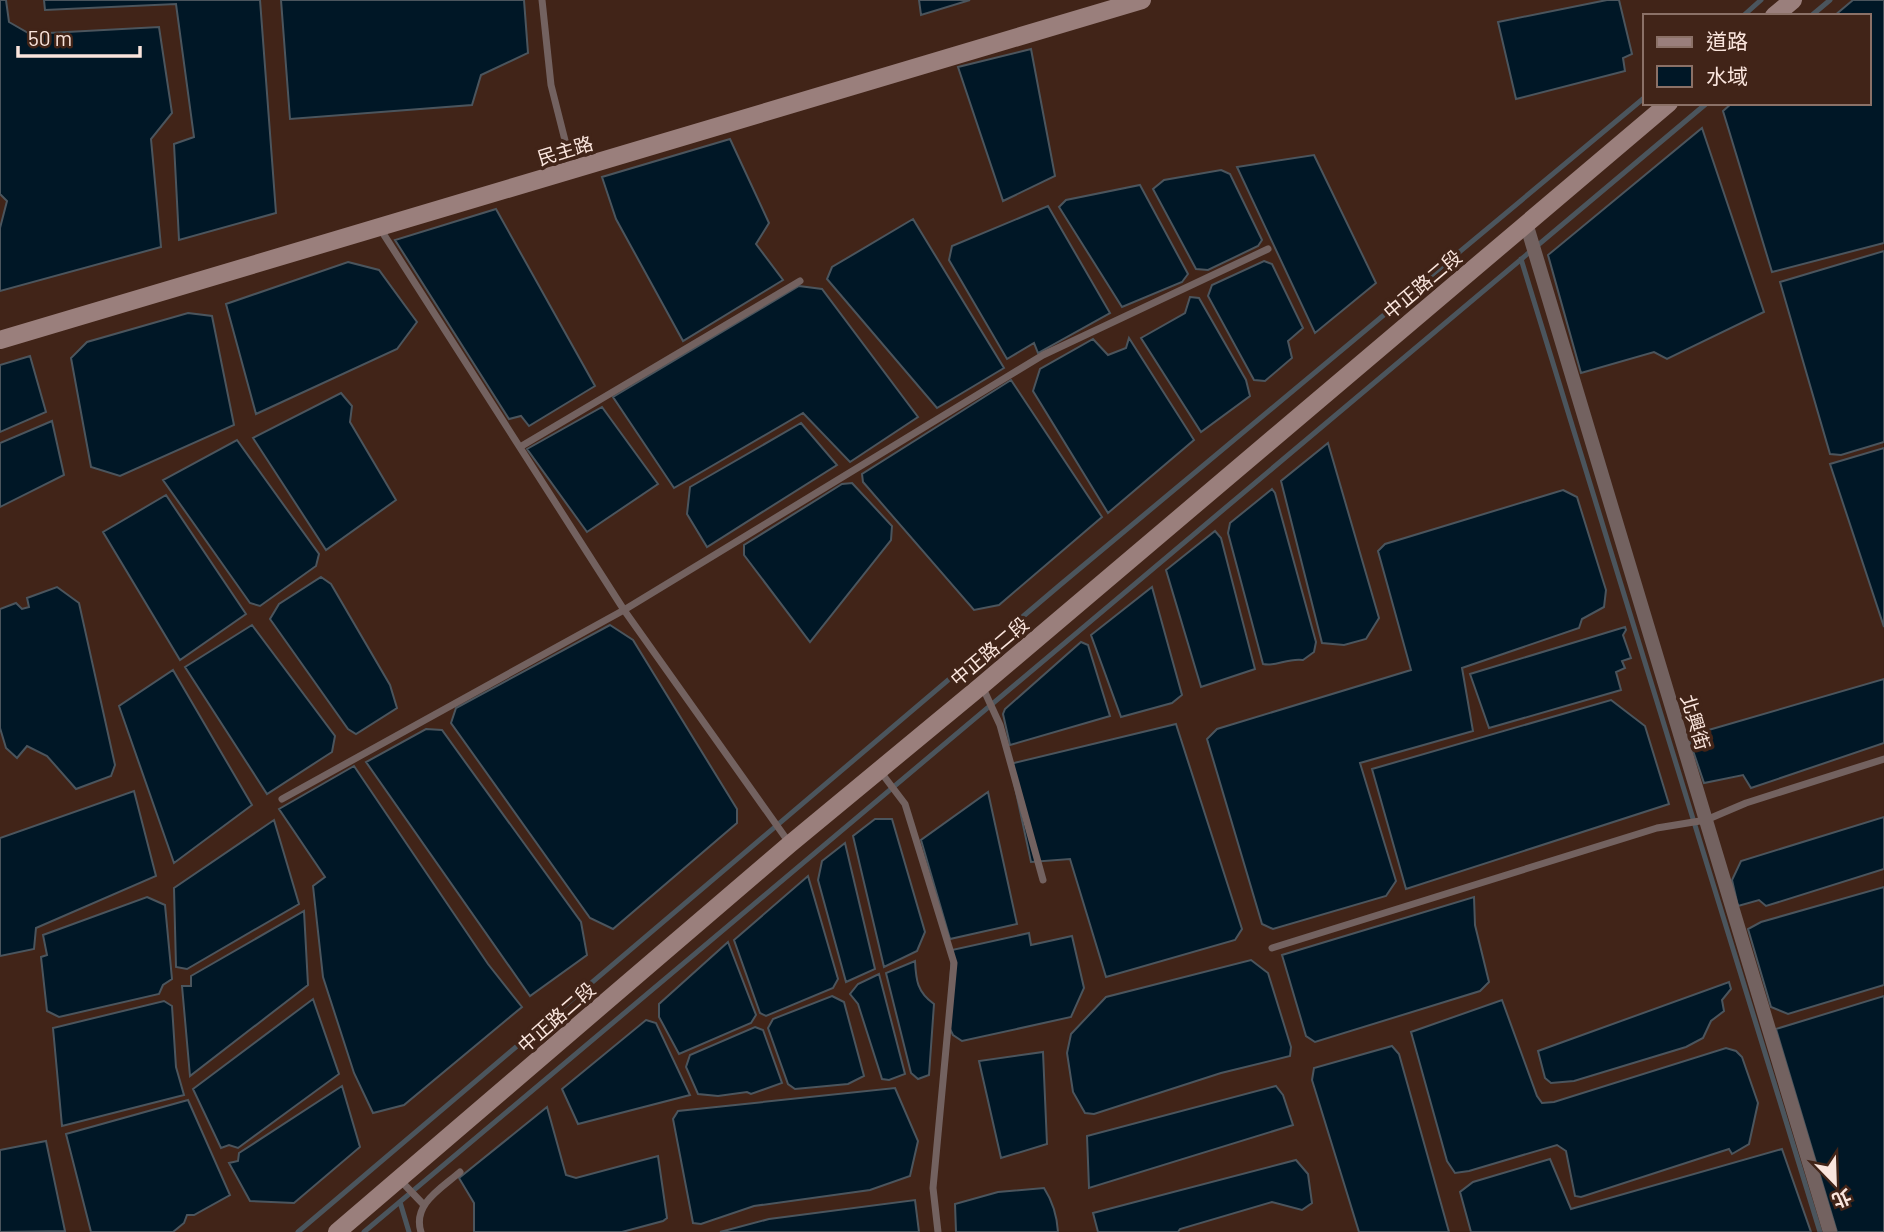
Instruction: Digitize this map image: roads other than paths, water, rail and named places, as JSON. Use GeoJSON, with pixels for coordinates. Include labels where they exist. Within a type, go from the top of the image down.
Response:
{"type":"FeatureCollection","features":[{"type":"Feature","properties":{"kind":"main road","name":"民主路"},"geometry":{"type":"LineString","coordinates":[[0,340],[1142,0]]}},
{"type":"Feature","properties":{"kind":"main road"},"geometry":{"type":"LineString","coordinates":[[1776,14],[1793,0]]}},
{"type":"Feature","properties":{"kind":"main road","name":"中正路二段"},"geometry":{"type":"LineString","coordinates":[[337,1232],[790,844],[981,686],[1668,105]]}},
{"type":"Feature","properties":{"kind":"street","name":"北興街"},"geometry":{"type":"LineString","coordinates":[[1526,223],[1830,1232]]}},
{"type":"Feature","properties":{"kind":"lane"},"geometry":{"type":"LineString","coordinates":[[542,0],[551,85],[572,169]]}},
{"type":"Feature","properties":{"kind":"lane"},"geometry":{"type":"LineString","coordinates":[[379,227],[625,610],[790,844]]}},
{"type":"Feature","properties":{"kind":"lane"},"geometry":{"type":"LineString","coordinates":[[282,799],[625,610],[1043,355],[1268,249]]}},
{"type":"Feature","properties":{"kind":"lane"},"geometry":{"type":"LineString","coordinates":[[520,447],[800,281]]}},
{"type":"Feature","properties":{"kind":"lane"},"geometry":{"type":"LineString","coordinates":[[981,686],[1000,725],[1043,880]]}},
{"type":"Feature","properties":{"kind":"lane"},"geometry":{"type":"LineString","coordinates":[[1272,948],[1657,828],[1706,820],[1746,803],[1884,759]]}},
{"type":"Feature","properties":{"kind":"lane"},"geometry":{"type":"LineString","coordinates":[[880,770],[905,804],[954,963],[933,1188],[938,1232]]}},
{"type":"Feature","properties":{"kind":"lane"},"geometry":{"type":"LineString","coordinates":[[421,1232],[417,1221],[423,1204],[460,1172]]}},
{"type":"Feature","properties":{"kind":"lane"},"geometry":{"type":"LineString","coordinates":[[400,1180],[423,1204]]}},
{"type":"Feature","properties":{"kind":"water"},"geometry":{"type":"Polygon","coordinates":[[[0,0],[6,0],[9,22],[30,34],[159,27],[172,113],[151,139],[161,247],[0,291],[0,228],[7,201],[0,194],[0,0]]]}},
{"type":"Feature","properties":{"kind":"water"},"geometry":{"type":"Polygon","coordinates":[[[44,0],[260,0],[276,213],[179,240],[174,144],[194,137],[176,4],[45,10],[44,0]]]}},
{"type":"Feature","properties":{"kind":"water"},"geometry":{"type":"Polygon","coordinates":[[[281,0],[524,0],[528,53],[481,75],[472,105],[290,119],[281,0]]]}},
{"type":"Feature","properties":{"kind":"water"},"geometry":{"type":"Polygon","coordinates":[[[919,0],[970,0],[921,15],[919,0]]]}},
{"type":"Feature","properties":{"kind":"water"},"geometry":{"type":"Polygon","coordinates":[[[1607,0],[1619,0],[1632,54],[1623,58],[1625,71],[1516,99],[1498,22],[1607,0]]]}},
{"type":"Feature","properties":{"kind":"water"},"geometry":{"type":"Polygon","coordinates":[[[1853,0],[1884,0],[1884,243],[1772,272],[1723,111],[1730,105],[1870,105],[1870,14],[1836,14],[1853,0]]]}},
{"type":"Feature","properties":{"kind":"water"},"geometry":{"type":"Polygon","coordinates":[[[1031,49],[1055,176],[1003,201],[958,67],[1031,49]]]}},
{"type":"Feature","properties":{"kind":"water"},"geometry":{"type":"Polygon","coordinates":[[[1702,128],[1764,312],[1667,359],[1654,352],[1581,373],[1548,255],[1702,128]]]}},
{"type":"Feature","properties":{"kind":"water"},"geometry":{"type":"Polygon","coordinates":[[[730,139],[769,223],[756,244],[783,280],[683,341],[616,219],[602,177],[730,139]]]}},
{"type":"Feature","properties":{"kind":"water"},"geometry":{"type":"Polygon","coordinates":[[[1314,155],[1376,283],[1315,333],[1237,167],[1314,155]]]}},
{"type":"Feature","properties":{"kind":"water"},"geometry":{"type":"Polygon","coordinates":[[[1221,170],[1230,174],[1262,240],[1258,246],[1208,270],[1196,269],[1153,189],[1164,180],[1221,170]]]}},
{"type":"Feature","properties":{"kind":"water"},"geometry":{"type":"Polygon","coordinates":[[[1140,185],[1188,274],[1182,282],[1122,307],[1059,207],[1066,200],[1140,185]]]}},
{"type":"Feature","properties":{"kind":"water"},"geometry":{"type":"Polygon","coordinates":[[[1048,206],[1110,313],[1038,353],[1034,343],[1007,359],[949,260],[952,246],[1048,206]]]}},
{"type":"Feature","properties":{"kind":"water"},"geometry":{"type":"Polygon","coordinates":[[[496,209],[595,386],[529,426],[521,416],[509,419],[395,240],[496,209]]]}},
{"type":"Feature","properties":{"kind":"water"},"geometry":{"type":"Polygon","coordinates":[[[913,219],[1004,368],[937,408],[827,279],[832,267],[913,219]]]}},
{"type":"Feature","properties":{"kind":"water"},"geometry":{"type":"Polygon","coordinates":[[[1884,251],[1884,442],[1841,455],[1830,454],[1780,282],[1884,251]]]}},
{"type":"Feature","properties":{"kind":"water"},"geometry":{"type":"Polygon","coordinates":[[[1264,261],[1272,264],[1303,328],[1288,341],[1292,358],[1265,381],[1254,380],[1208,296],[1212,285],[1264,261]]]}},
{"type":"Feature","properties":{"kind":"water"},"geometry":{"type":"Polygon","coordinates":[[[348,262],[379,270],[417,322],[397,349],[256,414],[226,304],[348,262]]]}},
{"type":"Feature","properties":{"kind":"water"},"geometry":{"type":"Polygon","coordinates":[[[799,286],[822,289],[918,417],[850,462],[803,413],[674,488],[613,397],[799,286]]]}},
{"type":"Feature","properties":{"kind":"water"},"geometry":{"type":"Polygon","coordinates":[[[1190,297],[1199,298],[1246,380],[1250,396],[1201,432],[1141,338],[1185,313],[1190,297]]]}},
{"type":"Feature","properties":{"kind":"water"},"geometry":{"type":"Polygon","coordinates":[[[188,313],[212,316],[234,425],[120,476],[91,467],[71,358],[87,342],[188,313]]]}},
{"type":"Feature","properties":{"kind":"water"},"geometry":{"type":"Polygon","coordinates":[[[1129,338],[1194,440],[1108,513],[1033,391],[1040,369],[1093,339],[1108,355],[1126,348],[1129,338]]]}},
{"type":"Feature","properties":{"kind":"water"},"geometry":{"type":"Polygon","coordinates":[[[30,356],[46,412],[0,432],[0,365],[30,356]]]}},
{"type":"Feature","properties":{"kind":"water"},"geometry":{"type":"Polygon","coordinates":[[[1011,380],[1102,517],[999,605],[974,610],[863,482],[862,474],[1011,380]]]}},
{"type":"Feature","properties":{"kind":"water"},"geometry":{"type":"Polygon","coordinates":[[[341,393],[352,406],[350,422],[396,500],[326,550],[253,438],[341,393]]]}},
{"type":"Feature","properties":{"kind":"water"},"geometry":{"type":"Polygon","coordinates":[[[602,407],[658,484],[587,532],[527,449],[602,407]]]}},
{"type":"Feature","properties":{"kind":"water"},"geometry":{"type":"Polygon","coordinates":[[[52,421],[64,475],[0,507],[0,443],[52,421]]]}},
{"type":"Feature","properties":{"kind":"water"},"geometry":{"type":"Polygon","coordinates":[[[801,423],[837,465],[707,547],[687,514],[690,487],[801,423]]]}},
{"type":"Feature","properties":{"kind":"water"},"geometry":{"type":"Polygon","coordinates":[[[237,440],[319,554],[316,566],[260,606],[250,603],[163,480],[237,440]]]}},
{"type":"Feature","properties":{"kind":"water"},"geometry":{"type":"Polygon","coordinates":[[[1328,443],[1379,618],[1366,639],[1344,645],[1322,643],[1281,481],[1328,443]]]}},
{"type":"Feature","properties":{"kind":"water"},"geometry":{"type":"Polygon","coordinates":[[[1884,448],[1884,627],[1830,464],[1884,448]]]}},
{"type":"Feature","properties":{"kind":"water"},"geometry":{"type":"Polygon","coordinates":[[[852,483],[892,526],[891,540],[810,642],[744,555],[744,545],[842,484],[852,483]]]}},
{"type":"Feature","properties":{"kind":"water"},"geometry":{"type":"Polygon","coordinates":[[[1272,489],[1316,642],[1314,652],[1303,660],[1268,665],[1263,664],[1228,533],[1230,523],[1272,489]]]}},
{"type":"Feature","properties":{"kind":"water"},"geometry":{"type":"Polygon","coordinates":[[[1563,490],[1577,497],[1606,590],[1604,607],[1582,619],[1579,628],[1462,668],[1473,731],[1360,763],[1396,881],[1386,896],[1273,929],[1262,924],[1207,739],[1217,729],[1411,670],[1378,551],[1385,544],[1563,490]]]}},
{"type":"Feature","properties":{"kind":"water"},"geometry":{"type":"Polygon","coordinates":[[[166,495],[246,614],[180,660],[103,532],[166,495]]]}},
{"type":"Feature","properties":{"kind":"water"},"geometry":{"type":"Polygon","coordinates":[[[1215,531],[1221,538],[1255,669],[1201,687],[1166,570],[1215,531]]]}},
{"type":"Feature","properties":{"kind":"water"},"geometry":{"type":"Polygon","coordinates":[[[321,577],[331,584],[390,685],[397,708],[356,734],[348,729],[270,619],[279,604],[321,577]]]}},
{"type":"Feature","properties":{"kind":"water"},"geometry":{"type":"Polygon","coordinates":[[[57,587],[79,603],[115,765],[111,776],[76,789],[47,756],[27,746],[17,758],[6,748],[0,728],[0,609],[16,603],[22,609],[29,607],[27,598],[57,587]]]}},
{"type":"Feature","properties":{"kind":"water"},"geometry":{"type":"Polygon","coordinates":[[[1152,587],[1182,695],[1172,703],[1121,717],[1091,635],[1152,587]]]}},
{"type":"Feature","properties":{"kind":"water"},"geometry":{"type":"Polygon","coordinates":[[[252,625],[335,736],[332,752],[267,794],[185,667],[252,625]]]}},
{"type":"Feature","properties":{"kind":"water"},"geometry":{"type":"Polygon","coordinates":[[[610,625],[633,640],[737,809],[737,823],[613,929],[590,918],[451,723],[456,708],[610,625]]]}},
{"type":"Feature","properties":{"kind":"water"},"geometry":{"type":"Polygon","coordinates":[[[1625,627],[1623,635],[1631,658],[1622,661],[1625,668],[1616,672],[1621,690],[1489,728],[1470,674],[1625,627]]]}},
{"type":"Feature","properties":{"kind":"water"},"geometry":{"type":"Polygon","coordinates":[[[1081,642],[1088,645],[1110,716],[1010,745],[1003,714],[1005,709],[1081,642]]]}},
{"type":"Feature","properties":{"kind":"water"},"geometry":{"type":"Polygon","coordinates":[[[173,670],[252,805],[174,863],[119,706],[173,670]]]}},
{"type":"Feature","properties":{"kind":"water"},"geometry":{"type":"Polygon","coordinates":[[[1884,679],[1884,743],[1751,788],[1743,775],[1704,783],[1688,736],[1884,679]]]}},
{"type":"Feature","properties":{"kind":"water"},"geometry":{"type":"Polygon","coordinates":[[[1611,700],[1645,726],[1669,804],[1406,889],[1372,769],[1611,700]]]}},
{"type":"Feature","properties":{"kind":"water"},"geometry":{"type":"Polygon","coordinates":[[[1176,724],[1242,929],[1235,940],[1106,977],[1070,859],[1031,862],[1010,764],[1176,724]]]}},
{"type":"Feature","properties":{"kind":"water"},"geometry":{"type":"Polygon","coordinates":[[[426,729],[442,730],[581,922],[587,955],[530,996],[366,762],[426,729]]]}},
{"type":"Feature","properties":{"kind":"water"},"geometry":{"type":"Polygon","coordinates":[[[354,766],[488,964],[522,1007],[404,1105],[373,1113],[354,1073],[323,977],[313,886],[325,877],[279,809],[354,766]]]}},
{"type":"Feature","properties":{"kind":"water"},"geometry":{"type":"Polygon","coordinates":[[[134,791],[156,876],[36,928],[34,949],[0,956],[0,838],[134,791]]]}},
{"type":"Feature","properties":{"kind":"water"},"geometry":{"type":"Polygon","coordinates":[[[988,792],[1017,924],[950,939],[921,840],[988,792]]]}},
{"type":"Feature","properties":{"kind":"water"},"geometry":{"type":"Polygon","coordinates":[[[1884,817],[1884,869],[1766,906],[1759,900],[1738,906],[1732,880],[1741,861],[1884,817]]]}},
{"type":"Feature","properties":{"kind":"water"},"geometry":{"type":"Polygon","coordinates":[[[875,819],[892,819],[925,932],[917,951],[884,967],[853,836],[875,819]]]}},
{"type":"Feature","properties":{"kind":"water"},"geometry":{"type":"Polygon","coordinates":[[[274,820],[299,904],[187,969],[176,967],[174,888],[274,820]]]}},
{"type":"Feature","properties":{"kind":"water"},"geometry":{"type":"Polygon","coordinates":[[[845,843],[875,969],[846,982],[818,880],[822,861],[845,843]]]}},
{"type":"Feature","properties":{"kind":"water"},"geometry":{"type":"Polygon","coordinates":[[[808,876],[838,979],[833,988],[766,1016],[760,1013],[734,940],[808,876]]]}},
{"type":"Feature","properties":{"kind":"water"},"geometry":{"type":"Polygon","coordinates":[[[1884,887],[1884,985],[1788,1014],[1771,1007],[1748,929],[1761,922],[1884,887]]]}},
{"type":"Feature","properties":{"kind":"water"},"geometry":{"type":"Polygon","coordinates":[[[147,897],[165,905],[172,979],[163,985],[159,994],[59,1017],[47,1011],[41,957],[47,955],[43,935],[147,897]]]}},
{"type":"Feature","properties":{"kind":"water"},"geometry":{"type":"Polygon","coordinates":[[[1474,897],[1475,925],[1489,982],[1480,991],[1315,1042],[1306,1036],[1282,955],[1474,897]]]}},
{"type":"Feature","properties":{"kind":"water"},"geometry":{"type":"Polygon","coordinates":[[[304,911],[308,985],[190,1076],[182,986],[191,986],[191,976],[304,911]]]}},
{"type":"Feature","properties":{"kind":"water"},"geometry":{"type":"Polygon","coordinates":[[[1029,933],[1031,945],[1072,936],[1084,988],[1071,1017],[962,1041],[953,1035],[948,1025],[952,950],[1029,933]]]}},
{"type":"Feature","properties":{"kind":"water"},"geometry":{"type":"Polygon","coordinates":[[[728,942],[756,1015],[751,1023],[679,1054],[659,1017],[659,1004],[728,942]]]}},
{"type":"Feature","properties":{"kind":"water"},"geometry":{"type":"Polygon","coordinates":[[[1251,960],[1268,973],[1291,1047],[1290,1056],[1221,1073],[1094,1114],[1085,1113],[1073,1092],[1067,1053],[1071,1034],[1106,997],[1251,960]]]}},
{"type":"Feature","properties":{"kind":"water"},"geometry":{"type":"Polygon","coordinates":[[[915,961],[918,985],[934,1004],[929,1075],[918,1079],[911,1073],[886,973],[915,961]]]}},
{"type":"Feature","properties":{"kind":"water"},"geometry":{"type":"Polygon","coordinates":[[[879,974],[905,1074],[889,1080],[882,1079],[858,1004],[850,994],[858,984],[879,974]]]}},
{"type":"Feature","properties":{"kind":"water"},"geometry":{"type":"Polygon","coordinates":[[[1729,982],[1731,989],[1722,1000],[1724,1011],[1711,1021],[1703,1038],[1686,1047],[1574,1081],[1551,1083],[1545,1078],[1538,1051],[1729,982]]]}},
{"type":"Feature","properties":{"kind":"water"},"geometry":{"type":"Polygon","coordinates":[[[832,996],[844,1002],[864,1076],[848,1084],[795,1089],[788,1084],[768,1028],[773,1019],[832,996]]]}},
{"type":"Feature","properties":{"kind":"water"},"geometry":{"type":"Polygon","coordinates":[[[1884,996],[1884,1232],[1837,1232],[1776,1029],[1884,996]]]}},
{"type":"Feature","properties":{"kind":"water"},"geometry":{"type":"Polygon","coordinates":[[[313,999],[339,1074],[238,1148],[229,1145],[221,1148],[193,1089],[313,999]]]}},
{"type":"Feature","properties":{"kind":"water"},"geometry":{"type":"Polygon","coordinates":[[[1502,1000],[1537,1096],[1542,1103],[1554,1102],[1726,1048],[1736,1051],[1742,1057],[1758,1103],[1749,1144],[1732,1154],[1729,1149],[1581,1197],[1575,1196],[1566,1151],[1557,1145],[1455,1173],[1447,1161],[1411,1032],[1502,1000]]]}},
{"type":"Feature","properties":{"kind":"water"},"geometry":{"type":"Polygon","coordinates":[[[164,1001],[172,1006],[176,1067],[184,1095],[62,1126],[53,1028],[164,1001]]]}},
{"type":"Feature","properties":{"kind":"water"},"geometry":{"type":"Polygon","coordinates":[[[646,1020],[656,1023],[690,1095],[578,1124],[562,1089],[646,1020]]]}},
{"type":"Feature","properties":{"kind":"water"},"geometry":{"type":"Polygon","coordinates":[[[755,1027],[763,1030],[782,1083],[751,1094],[698,1094],[686,1067],[690,1055],[755,1027]]]}},
{"type":"Feature","properties":{"kind":"water"},"geometry":{"type":"Polygon","coordinates":[[[1392,1046],[1399,1054],[1449,1232],[1359,1232],[1312,1080],[1314,1068],[1392,1046]]]}},
{"type":"Feature","properties":{"kind":"water"},"geometry":{"type":"Polygon","coordinates":[[[1043,1052],[1047,1144],[1001,1158],[979,1061],[1043,1052]]]}},
{"type":"Feature","properties":{"kind":"water"},"geometry":{"type":"Polygon","coordinates":[[[342,1086],[360,1147],[294,1203],[250,1201],[229,1163],[238,1161],[239,1153],[342,1086]]]}},
{"type":"Feature","properties":{"kind":"water"},"geometry":{"type":"Polygon","coordinates":[[[1276,1086],[1283,1095],[1293,1125],[1089,1188],[1087,1136],[1276,1086]]]}},
{"type":"Feature","properties":{"kind":"water"},"geometry":{"type":"Polygon","coordinates":[[[895,1088],[918,1141],[910,1176],[870,1190],[754,1206],[701,1224],[693,1223],[673,1119],[678,1111],[895,1088]]]}},
{"type":"Feature","properties":{"kind":"water"},"geometry":{"type":"Polygon","coordinates":[[[188,1100],[230,1195],[194,1215],[187,1215],[184,1223],[173,1232],[91,1232],[66,1134],[188,1100]]]}},
{"type":"Feature","properties":{"kind":"water"},"geometry":{"type":"Polygon","coordinates":[[[547,1107],[566,1175],[576,1178],[658,1156],[667,1218],[622,1232],[474,1232],[474,1203],[459,1178],[547,1107]]]}},
{"type":"Feature","properties":{"kind":"water"},"geometry":{"type":"Polygon","coordinates":[[[46,1141],[65,1231],[0,1232],[0,1150],[46,1141]]]}},
{"type":"Feature","properties":{"kind":"water"},"geometry":{"type":"Polygon","coordinates":[[[1782,1149],[1811,1232],[1471,1232],[1460,1192],[1473,1182],[1550,1159],[1571,1209],[1782,1149]]]}},
{"type":"Feature","properties":{"kind":"water"},"geometry":{"type":"Polygon","coordinates":[[[1296,1160],[1308,1174],[1312,1203],[1302,1210],[1272,1202],[1180,1229],[1178,1232],[1098,1232],[1093,1213],[1296,1160]]]}},
{"type":"Feature","properties":{"kind":"water"},"geometry":{"type":"Polygon","coordinates":[[[1044,1188],[1054,1209],[1058,1232],[956,1232],[955,1204],[998,1192],[1044,1188]]]}},
{"type":"Feature","properties":{"kind":"water"},"geometry":{"type":"Polygon","coordinates":[[[915,1200],[919,1232],[720,1232],[769,1219],[915,1200]]]}},
{"type":"Feature","properties":{"kind":"waterway"},"geometry":{"type":"LineString","coordinates":[[1745,14],[1761,0]]}},
{"type":"Feature","properties":{"kind":"waterway"},"geometry":{"type":"LineString","coordinates":[[1813,14],[1830,0]]}},
{"type":"Feature","properties":{"kind":"waterway"},"geometry":{"type":"LineString","coordinates":[[298,1232],[1060,585],[1643,99]]}},
{"type":"Feature","properties":{"kind":"waterway"},"geometry":{"type":"LineString","coordinates":[[364,1232],[1705,105]]}},
{"type":"Feature","properties":{"kind":"waterway"},"geometry":{"type":"LineString","coordinates":[[1521,259],[1820,1232]]}},
{"type":"Feature","properties":{"kind":"waterway"},"geometry":{"type":"LineString","coordinates":[[400,1202],[409,1232]]}}]}
